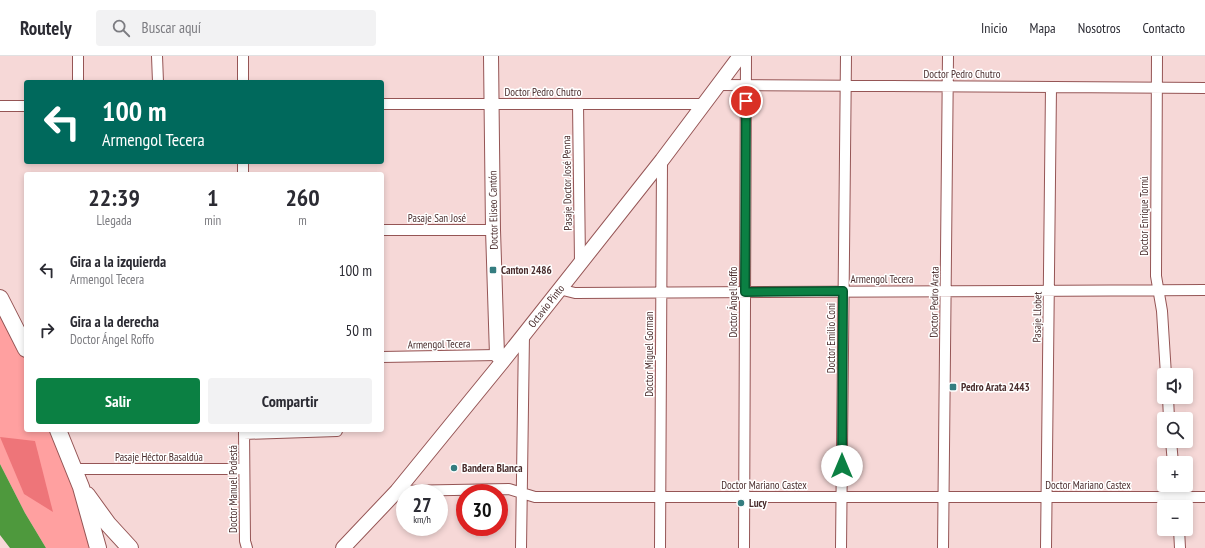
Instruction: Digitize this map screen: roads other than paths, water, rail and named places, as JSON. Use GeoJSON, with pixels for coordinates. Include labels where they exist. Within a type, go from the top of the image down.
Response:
{"type":"FeatureCollection","features":[{"type":"Feature","properties":{"kind":"main road","name":"Doctor Eliseo Cantón"},"geometry":{"type":"LineString","coordinates":[[491,56],[493,230],[500,358]]}},
{"type":"Feature","properties":{"kind":"main road","name":"Octavio Pinto"},"geometry":{"type":"LineString","coordinates":[[401,484],[500,358],[524,334],[558,289],[662,160],[740,56]]}},
{"type":"Feature","properties":{"kind":"main road"},"geometry":{"type":"LineString","coordinates":[[0,298],[24,346]]}},
{"type":"Feature","properties":{"kind":"main road"},"geometry":{"type":"LineString","coordinates":[[59,432],[81,487],[98,548]]}},
{"type":"Feature","properties":{"kind":"main road"},"geometry":{"type":"LineString","coordinates":[[81,487],[108,524],[130,548]]}},
{"type":"Feature","properties":{"kind":"main road","name":"Octavio Pinto"},"geometry":{"type":"LineString","coordinates":[[343,548],[396,491]]}},
{"type":"Feature","properties":{"kind":"street"},"geometry":{"type":"LineString","coordinates":[[78,56],[78,80]]}},
{"type":"Feature","properties":{"kind":"street"},"geometry":{"type":"LineString","coordinates":[[158,56],[158,80]]}},
{"type":"Feature","properties":{"kind":"street"},"geometry":{"type":"LineString","coordinates":[[243,56],[243,80]]}},
{"type":"Feature","properties":{"kind":"street","name":"Doctor Ángel Roffo"},"geometry":{"type":"LineString","coordinates":[[744,548],[746,56]]}},
{"type":"Feature","properties":{"kind":"street","name":"Doctor Emilio Coni"},"geometry":{"type":"LineString","coordinates":[[841,548],[846,56]]}},
{"type":"Feature","properties":{"kind":"street","name":"Doctor Pedro Arata"},"geometry":{"type":"LineString","coordinates":[[944,548],[948,56]]}},
{"type":"Feature","properties":{"kind":"street","name":"Doctor Enrique Tornú"},"geometry":{"type":"LineString","coordinates":[[1157,56],[1156,276],[1162,311],[1166,368]]}},
{"type":"Feature","properties":{"kind":"street","name":"Doctor Pedro Chutro"},"geometry":{"type":"LineString","coordinates":[[718,85],[1205,88]]}},
{"type":"Feature","properties":{"kind":"street","name":"Pasaje Llobet"},"geometry":{"type":"LineString","coordinates":[[1046,548],[1051,87]]}},
{"type":"Feature","properties":{"kind":"street","name":"Doctor Pedro Chutro"},"geometry":{"type":"LineString","coordinates":[[384,104],[704,104]]}},
{"type":"Feature","properties":{"kind":"street","name":"Pasaje Doctor José Penna"},"geometry":{"type":"LineString","coordinates":[[578,104],[580,262]]}},
{"type":"Feature","properties":{"kind":"street"},"geometry":{"type":"LineString","coordinates":[[0,106],[24,106]]}},
{"type":"Feature","properties":{"kind":"street","name":"Doctor Miguel Gorman"},"geometry":{"type":"LineString","coordinates":[[660,548],[662,160]]}},
{"type":"Feature","properties":{"kind":"street","name":"Pasaje San José"},"geometry":{"type":"LineString","coordinates":[[384,230],[493,230]]}},
{"type":"Feature","properties":{"kind":"street","name":"Armengol Tecera"},"geometry":{"type":"LineString","coordinates":[[558,289],[575,293],[1205,290]]}},
{"type":"Feature","properties":{"kind":"street"},"geometry":{"type":"LineString","coordinates":[[522,548],[524,334]]}},
{"type":"Feature","properties":{"kind":"street","name":"Armengol Tecera"},"geometry":{"type":"LineString","coordinates":[[384,357],[500,358]]}},
{"type":"Feature","properties":{"kind":"street"},"geometry":{"type":"LineString","coordinates":[[244,432],[337,432]]}},
{"type":"Feature","properties":{"kind":"street","name":"Doctor Manuel Podestá"},"geometry":{"type":"LineString","coordinates":[[244,432],[245,541],[247,548]]}},
{"type":"Feature","properties":{"kind":"street","name":"Pasaje Héctor Basaldúa"},"geometry":{"type":"LineString","coordinates":[[73,469],[244,469]]}},
{"type":"Feature","properties":{"kind":"street","name":"Doctor Mariano Castex"},"geometry":{"type":"LineString","coordinates":[[448,490],[509,489],[535,497],[1047,498],[1157,501]]}},
{"type":"Feature","properties":{"kind":"street","name":"Doctor Mariano Castex"},"geometry":{"type":"LineString","coordinates":[[1188,500],[1205,497]]}},
{"type":"Feature","properties":{"kind":"street"},"geometry":{"type":"LineString","coordinates":[[1179,536],[1180,548]]}},
{"type":"Feature","properties":{"kind":"place","name":"Canton 2486"},"geometry":{"type":"Point","coordinates":[493,270]}},
{"type":"Feature","properties":{"kind":"place","name":"Pedro Arata 2443"},"geometry":{"type":"Point","coordinates":[953,387]}},
{"type":"Feature","properties":{"kind":"place","name":"Bandera Blanca"},"geometry":{"type":"Point","coordinates":[454,468]}},
{"type":"Feature","properties":{"kind":"place","name":"Lucy"},"geometry":{"type":"Point","coordinates":[741,503]}}]}
